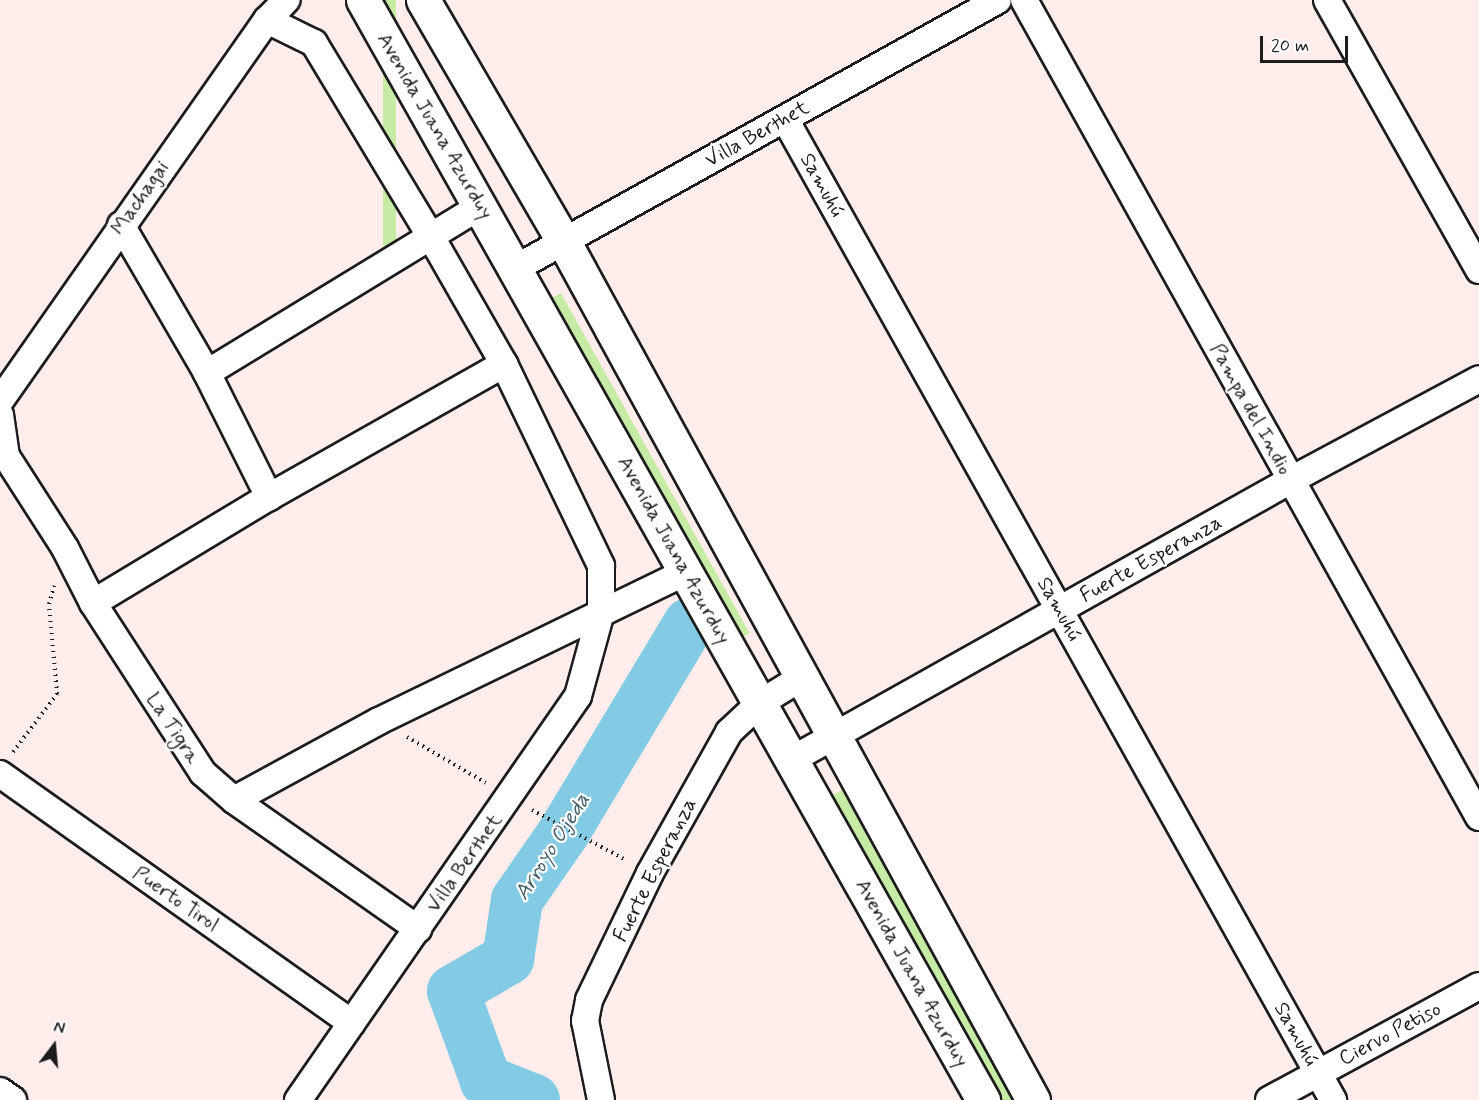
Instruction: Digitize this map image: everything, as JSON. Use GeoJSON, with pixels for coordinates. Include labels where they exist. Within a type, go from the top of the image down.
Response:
{"type":"FeatureCollection","features":[{"type":"Feature","properties":{"kind":"main road","name":"Avenida Juana Azurduy"},"geometry":{"type":"LineString","coordinates":[[363,0],[983,1100]]}},
{"type":"Feature","properties":{"kind":"main road"},"geometry":{"type":"LineString","coordinates":[[423,0],[564,242],[1033,1100]]}},
{"type":"Feature","properties":{"kind":"street","name":"Machagai"},"geometry":{"type":"LineString","coordinates":[[0,401],[121,225],[267,20],[286,0]]}},
{"type":"Feature","properties":{"kind":"street","name":"Villa Berthet"},"geometry":{"type":"LineString","coordinates":[[516,268],[998,0]]}},
{"type":"Feature","properties":{"kind":"street","name":"Pampa del Indio"},"geometry":{"type":"LineString","coordinates":[[1024,0],[1479,818]]}},
{"type":"Feature","properties":{"kind":"street"},"geometry":{"type":"LineString","coordinates":[[1327,0],[1479,270]]}},
{"type":"Feature","properties":{"kind":"street","name":"Villa Berthet"},"geometry":{"type":"LineString","coordinates":[[267,20],[314,44],[430,235],[504,364],[601,567],[601,612],[578,696],[298,1100]]}},
{"type":"Feature","properties":{"kind":"street","name":"Samuhú"},"geometry":{"type":"LineString","coordinates":[[785,119],[1333,1100]]}},
{"type":"Feature","properties":{"kind":"street"},"geometry":{"type":"LineString","coordinates":[[207,373],[481,206]]}},
{"type":"Feature","properties":{"kind":"street"},"geometry":{"type":"LineString","coordinates":[[121,225],[207,373],[269,497]]}},
{"type":"Feature","properties":{"kind":"street"},"geometry":{"type":"LineString","coordinates":[[93,603],[269,497],[504,364]]}},
{"type":"Feature","properties":{"kind":"street","name":"Fuerte Esperanza"},"geometry":{"type":"LineString","coordinates":[[792,759],[1291,480],[1479,379]]}},
{"type":"Feature","properties":{"kind":"street","name":"La Tigra"},"geometry":{"type":"LineString","coordinates":[[0,414],[3,453],[65,548],[93,603],[203,773],[234,800],[418,929]]}},
{"type":"Feature","properties":{"kind":"street"},"geometry":{"type":"LineString","coordinates":[[234,800],[379,721],[686,572]]}},
{"type":"Feature","properties":{"kind":"street","name":"Fuerte Esperanza"},"geometry":{"type":"LineString","coordinates":[[601,1100],[585,1021],[589,1000],[650,873],[729,732],[760,703],[801,678]]}},
{"type":"Feature","properties":{"kind":"street","name":"Puerto Tirol"},"geometry":{"type":"LineString","coordinates":[[4,767],[352,1023]]}},
{"type":"Feature","properties":{"kind":"street","name":"Ciervo Petiso"},"geometry":{"type":"LineString","coordinates":[[1269,1100],[1479,986]]}},
{"type":"Feature","properties":{"kind":"street"},"geometry":{"type":"LineString","coordinates":[[0,1091],[13,1100]]}},
{"type":"Feature","properties":{"kind":"path"},"geometry":{"type":"LineString","coordinates":[[4,767],[57,694],[49,604],[65,548]]}},
{"type":"Feature","properties":{"kind":"path"},"geometry":{"type":"LineString","coordinates":[[379,721],[540,815],[650,873]]}},
{"type":"Feature","properties":{"kind":"green space"},"geometry":{"type":"Polygon","coordinates":[[[383,0],[396,0],[396,249],[383,249],[383,0]]]}},
{"type":"Feature","properties":{"kind":"green space"},"geometry":{"type":"Polygon","coordinates":[[[561,293],[750,633],[738,640],[550,299],[561,293]]]}},
{"type":"Feature","properties":{"kind":"green space"},"geometry":{"type":"Polygon","coordinates":[[[842,790],[1013,1099],[999,1100],[831,796],[842,790]]]}},
{"type":"Feature","properties":{"kind":"waterway","name":"Arroyo Ojeda"},"geometry":{"type":"LineString","coordinates":[[534,1100],[486,1081],[453,991],[508,959],[517,900],[564,832],[689,624]]}}]}
